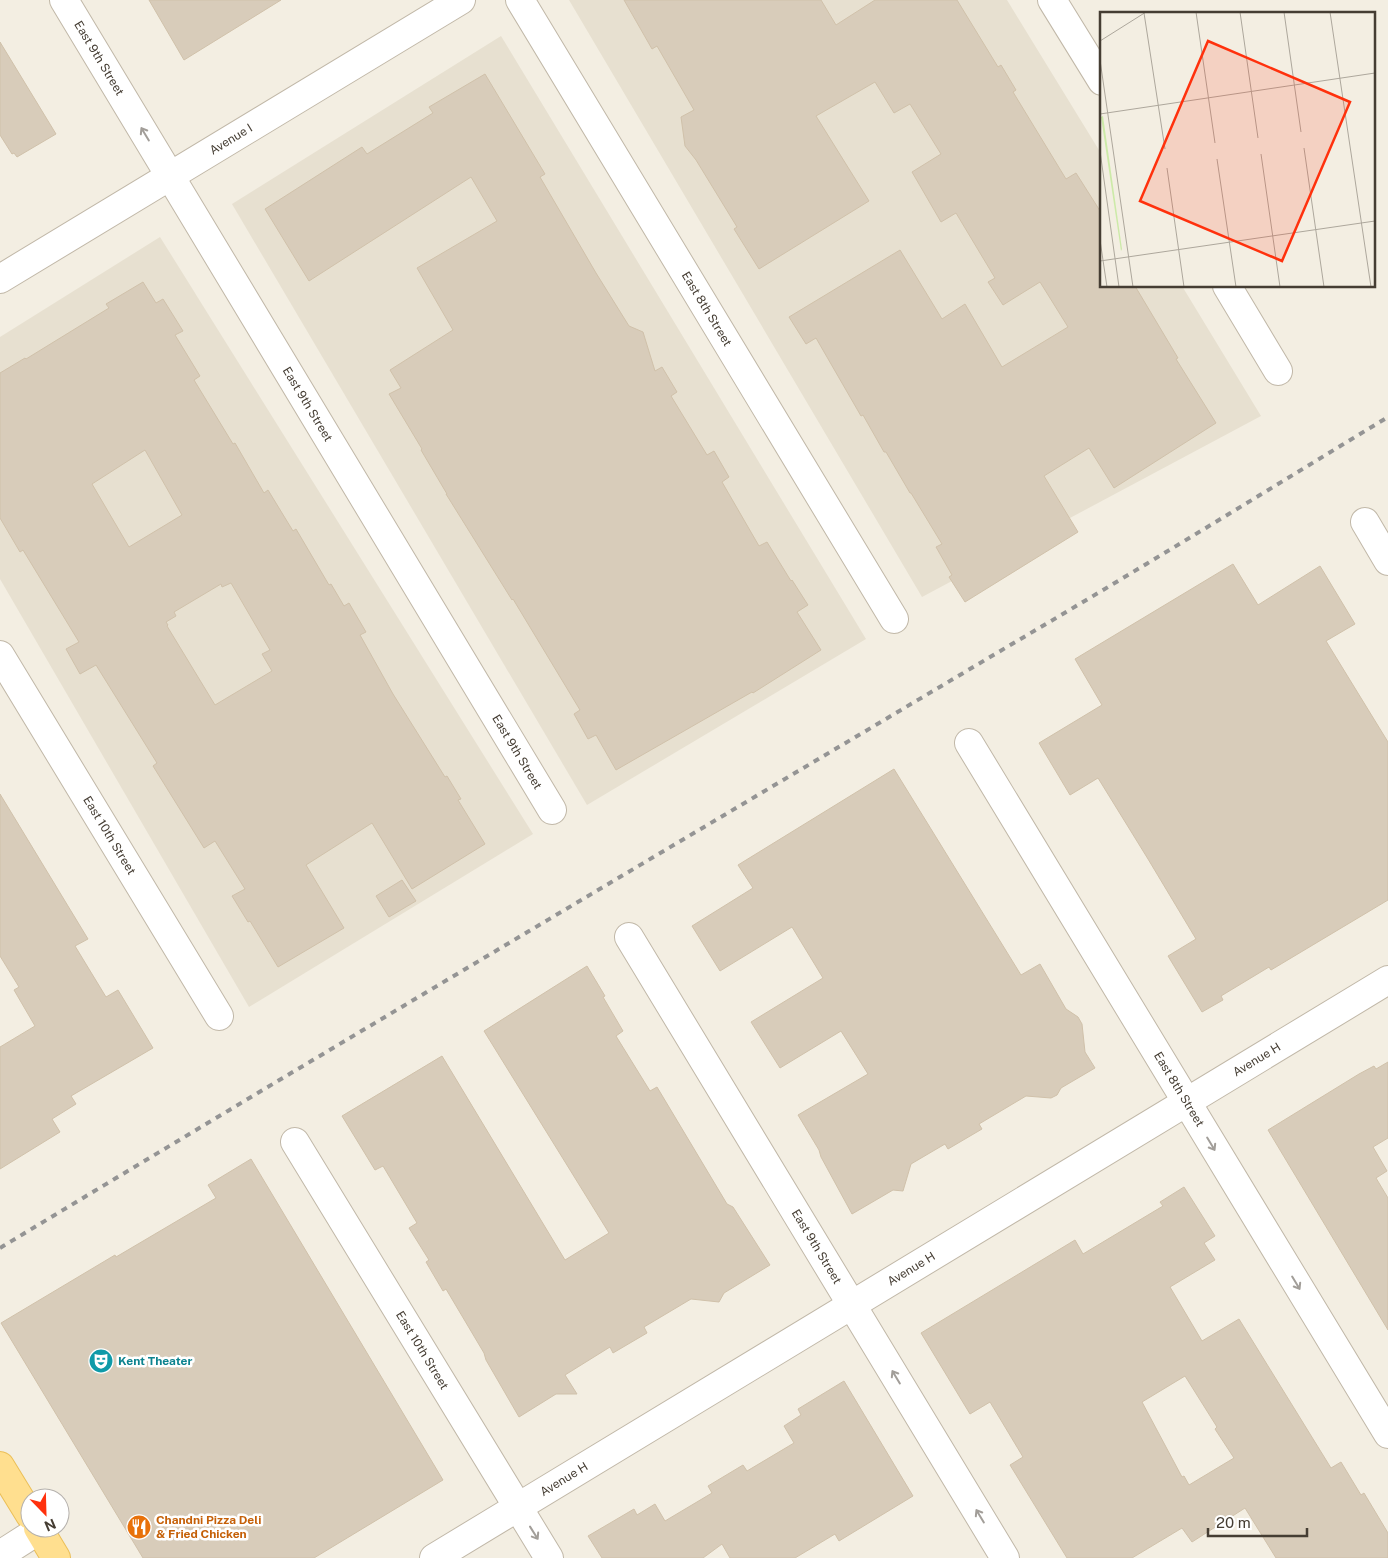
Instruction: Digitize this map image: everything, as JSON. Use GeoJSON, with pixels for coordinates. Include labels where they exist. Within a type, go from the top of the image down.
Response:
{"type":"FeatureCollection","features":[{"type":"Feature","properties":{"kind":"main road"},"geometry":{"type":"LineString","coordinates":[[0,1466],[20,1499]]}},
{"type":"Feature","properties":{"kind":"main road"},"geometry":{"type":"LineString","coordinates":[[44,1538],[56,1558]]}},
{"type":"Feature","properties":{"kind":"street","name":"East 9th Street"},"geometry":{"type":"LineString","coordinates":[[64,0],[552,810]]}},
{"type":"Feature","properties":{"kind":"street","name":"Avenue I"},"geometry":{"type":"LineString","coordinates":[[0,279],[461,0]]}},
{"type":"Feature","properties":{"kind":"street","name":"East 8th Street"},"geometry":{"type":"LineString","coordinates":[[520,0],[894,619]]}},
{"type":"Feature","properties":{"kind":"street"},"geometry":{"type":"LineString","coordinates":[[1052,0],[1100,78]]}},
{"type":"Feature","properties":{"kind":"street"},"geometry":{"type":"LineString","coordinates":[[1227,288],[1278,371]]}},
{"type":"Feature","properties":{"kind":"street"},"geometry":{"type":"LineString","coordinates":[[1365,522],[1388,560]]}},
{"type":"Feature","properties":{"kind":"street","name":"East 10th Street"},"geometry":{"type":"LineString","coordinates":[[0,655],[219,1016]]}},
{"type":"Feature","properties":{"kind":"street","name":"East 8th Street"},"geometry":{"type":"LineString","coordinates":[[969,744],[1388,1434]]}},
{"type":"Feature","properties":{"kind":"street","name":"East 9th Street"},"geometry":{"type":"LineString","coordinates":[[629,937],[1005,1558]]}},
{"type":"Feature","properties":{"kind":"street","name":"Avenue H"},"geometry":{"type":"LineString","coordinates":[[434,1558],[1388,980]]}},
{"type":"Feature","properties":{"kind":"street","name":"East 10th Street"},"geometry":{"type":"LineString","coordinates":[[295,1142],[549,1558]]}},
{"type":"Feature","properties":{"kind":"street"},"geometry":{"type":"LineString","coordinates":[[0,1555],[20,1538]]}},
{"type":"Feature","properties":{"kind":"shaded area"},"geometry":{"type":"Polygon","coordinates":[[[569,0],[1007,0],[1100,152],[1100,288],[1183,288],[1261,416],[922,597],[569,0]]]}},
{"type":"Feature","properties":{"kind":"shaded area"},"geometry":{"type":"Polygon","coordinates":[[[501,36],[866,639],[587,805],[232,204],[501,36]]]}},
{"type":"Feature","properties":{"kind":"shaded area"},"geometry":{"type":"Polygon","coordinates":[[[160,237],[533,834],[249,1007],[0,579],[0,337],[160,237]]]}},
{"type":"Feature","properties":{"kind":"building"},"geometry":{"type":"Polygon","coordinates":[[[149,0],[281,0],[184,60],[149,0]]]}},
{"type":"Feature","properties":{"kind":"building"},"geometry":{"type":"Polygon","coordinates":[[[624,0],[821,0],[836,25],[875,0],[957,0],[998,67],[1001,65],[1016,90],[1013,92],[1066,179],[1076,173],[1100,211],[1100,288],[1136,288],[1178,358],[1176,359],[1216,423],[1114,488],[1089,448],[1044,476],[1078,532],[965,602],[949,577],[952,575],[936,547],[942,544],[863,415],[861,416],[816,338],[806,344],[789,317],[900,250],[942,319],[965,304],[1002,367],[1068,327],[1040,282],[1003,305],[988,282],[995,278],[956,213],[941,222],[912,172],[941,154],[910,104],[894,113],[875,82],[816,116],[869,201],[759,269],[734,229],[737,227],[696,160],[685,146],[681,117],[694,110],[657,46],[652,49],[624,0]]]}},
{"type":"Feature","properties":{"kind":"building"},"geometry":{"type":"Polygon","coordinates":[[[0,42],[56,134],[17,157],[14,153],[12,154],[0,135],[0,42]]]}},
{"type":"Feature","properties":{"kind":"building"},"geometry":{"type":"Polygon","coordinates":[[[485,74],[545,174],[540,177],[596,273],[629,326],[643,332],[655,371],[662,367],[677,392],[671,396],[707,455],[714,451],[729,477],[722,482],[759,546],[767,542],[808,605],[797,612],[821,650],[753,693],[616,770],[596,735],[588,739],[574,714],[580,710],[513,599],[446,494],[389,394],[401,388],[390,370],[453,330],[417,268],[497,221],[471,177],[309,281],[265,209],[362,147],[367,154],[433,113],[429,107],[485,74]]]}},
{"type":"Feature","properties":{"kind":"building"},"geometry":{"type":"Polygon","coordinates":[[[143,282],[156,303],[163,299],[183,331],[175,335],[200,376],[194,380],[233,444],[235,443],[264,493],[268,490],[293,531],[296,529],[329,585],[331,584],[344,606],[349,603],[366,632],[360,635],[393,694],[445,777],[447,776],[461,799],[458,800],[485,844],[412,889],[372,823],[306,865],[344,928],[278,967],[250,921],[248,922],[232,896],[245,889],[215,841],[204,848],[153,766],[157,763],[96,665],[80,674],[66,649],[79,642],[23,550],[20,552],[0,518],[0,373],[109,308],[106,304],[143,282]],[[145,450],[92,484],[129,547],[182,515],[145,450]],[[231,583],[222,587],[221,584],[174,612],[176,616],[166,622],[215,705],[272,671],[262,654],[270,650],[231,583]]]}},
{"type":"Feature","properties":{"kind":"building"},"geometry":{"type":"Polygon","coordinates":[[[1233,564],[1258,605],[1320,566],[1355,624],[1326,641],[1388,742],[1388,900],[1271,970],[1269,967],[1221,996],[1223,1000],[1202,1012],[1168,956],[1196,939],[1148,859],[1098,778],[1070,795],[1039,743],[1102,705],[1075,659],[1233,564]]]}},
{"type":"Feature","properties":{"kind":"building"},"geometry":{"type":"Polygon","coordinates":[[[894,769],[1021,975],[1040,964],[1066,1009],[1078,1017],[1082,1024],[1085,1052],[1095,1068],[1061,1088],[1057,1095],[1051,1098],[1026,1096],[979,1124],[982,1129],[948,1149],[945,1144],[911,1164],[903,1191],[893,1190],[852,1214],[819,1150],[798,1115],[868,1074],[841,1031],[780,1068],[751,1022],[823,978],[792,927],[720,971],[692,926],[753,888],[738,865],[894,769]]]}},
{"type":"Feature","properties":{"kind":"building"},"geometry":{"type":"Polygon","coordinates":[[[0,794],[88,939],[75,946],[106,997],[118,990],[153,1048],[71,1096],[76,1104],[52,1119],[60,1132],[0,1169],[0,1047],[35,1026],[14,990],[19,987],[0,956],[0,794]]]}},
{"type":"Feature","properties":{"kind":"building"},"geometry":{"type":"Polygon","coordinates":[[[402,880],[416,901],[389,917],[376,896],[402,880]]]}},
{"type":"Feature","properties":{"kind":"building"},"geometry":{"type":"Polygon","coordinates":[[[587,966],[623,1031],[616,1036],[650,1091],[657,1087],[727,1204],[733,1207],[770,1265],[724,1293],[719,1302],[691,1299],[644,1327],[647,1333],[613,1353],[610,1347],[565,1375],[577,1394],[556,1394],[519,1417],[446,1289],[443,1291],[426,1262],[429,1260],[409,1228],[417,1223],[383,1166],[375,1170],[342,1116],[442,1056],[565,1260],[609,1233],[484,1031],[587,966]]]}},
{"type":"Feature","properties":{"kind":"building"},"geometry":{"type":"Polygon","coordinates":[[[1388,1062],[1388,1138],[1373,1147],[1387,1171],[1376,1178],[1388,1198],[1388,1330],[1268,1130],[1359,1074],[1374,1066],[1376,1069],[1388,1062]]]}},
{"type":"Feature","properties":{"kind":"building"},"geometry":{"type":"Polygon","coordinates":[[[251,1159],[443,1480],[314,1558],[143,1558],[1,1323],[216,1198],[208,1185],[251,1159]]]}},
{"type":"Feature","properties":{"kind":"building"},"geometry":{"type":"Polygon","coordinates":[[[1184,1187],[1215,1236],[1204,1243],[1215,1260],[1170,1287],[1202,1341],[1239,1319],[1331,1468],[1341,1462],[1361,1495],[1364,1493],[1388,1533],[1388,1558],[1276,1558],[1245,1508],[1192,1542],[1182,1528],[1132,1558],[1067,1558],[1010,1465],[1023,1457],[990,1402],[970,1414],[921,1333],[1075,1240],[1083,1254],[1163,1206],[1160,1202],[1184,1187]],[[1185,1376],[1142,1402],[1182,1477],[1184,1476],[1189,1485],[1234,1458],[1215,1429],[1217,1427],[1185,1376]]]}},
{"type":"Feature","properties":{"kind":"building"},"geometry":{"type":"Polygon","coordinates":[[[844,1381],[913,1496],[839,1541],[835,1534],[795,1558],[730,1558],[722,1544],[703,1558],[602,1558],[588,1536],[634,1509],[637,1515],[655,1504],[665,1521],[712,1493],[708,1486],[743,1465],[747,1471],[794,1443],[784,1426],[801,1415],[798,1409],[844,1381]]]}},
{"type":"Feature","properties":{"kind":"railway"},"geometry":{"type":"LineString","coordinates":[[0,1248],[1106,588],[1388,417]]}},
{"type":"Feature","properties":{"kind":"place","name":"Kent Theater"},"geometry":{"type":"Point","coordinates":[101,1361]}},
{"type":"Feature","properties":{"kind":"place","name":"Chandni Pizza Deli & Fried Chicken"},"geometry":{"type":"Point","coordinates":[139,1527]}}]}
